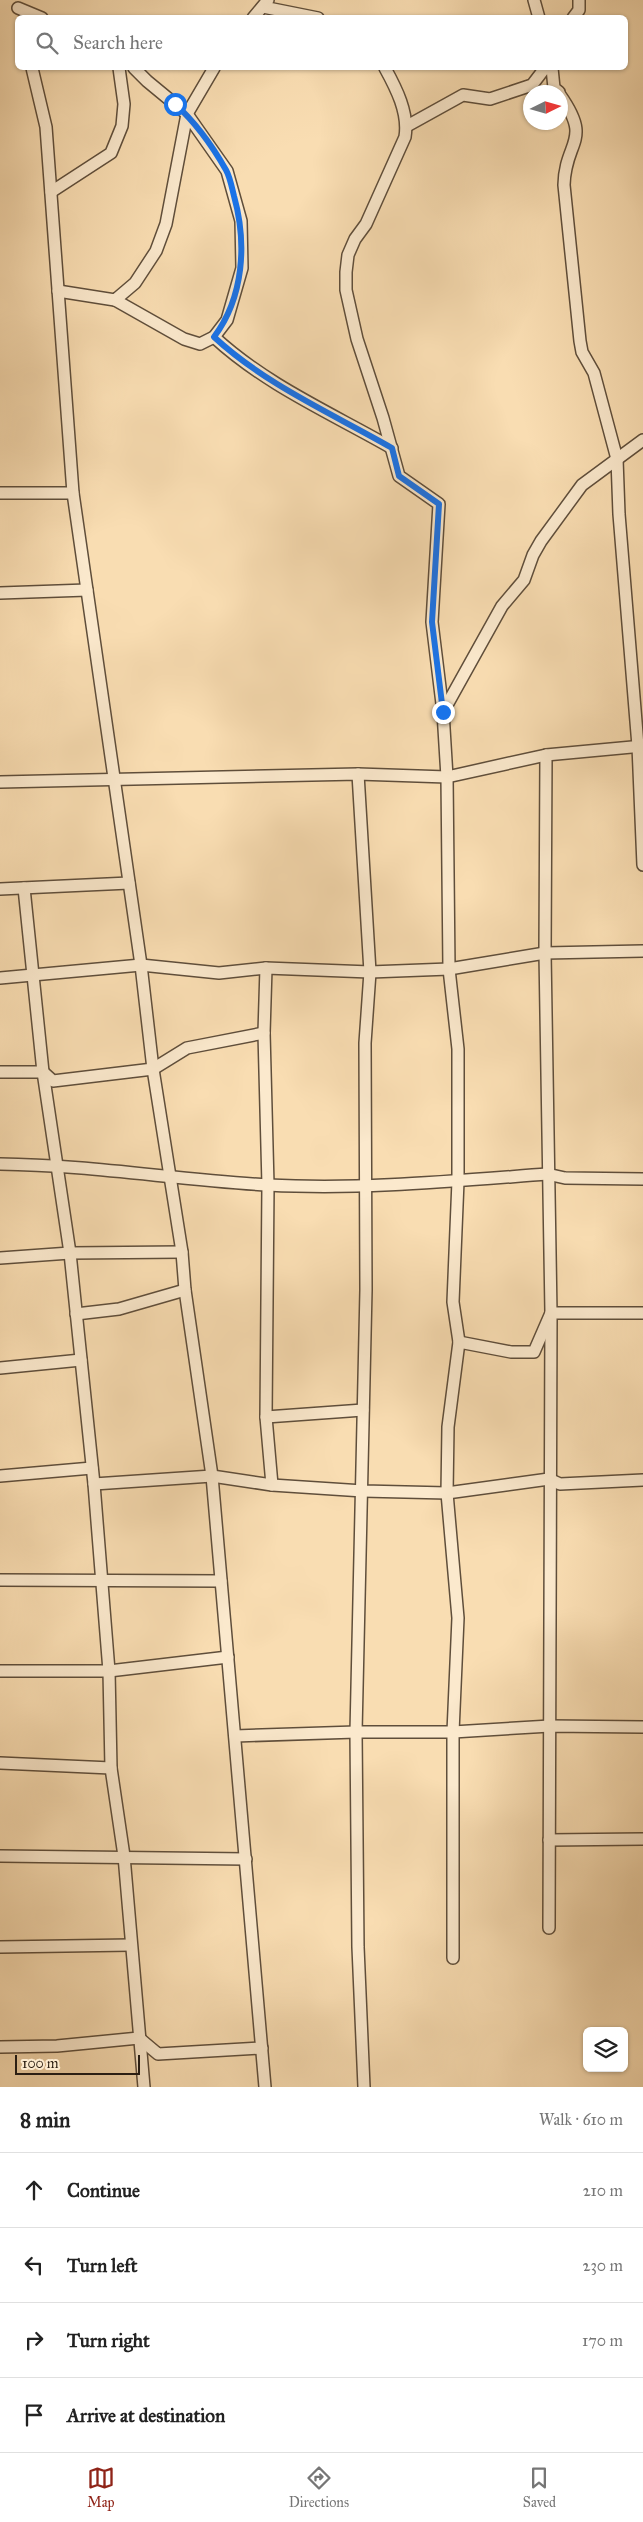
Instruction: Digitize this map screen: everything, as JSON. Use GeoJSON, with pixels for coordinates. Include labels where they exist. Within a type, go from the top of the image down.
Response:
{"type":"FeatureCollection","features":[{"type":"Feature","properties":{"kind":"street"},"geometry":{"type":"LineString","coordinates":[[534,0],[538,15]]}},
{"type":"Feature","properties":{"kind":"street"},"geometry":{"type":"LineString","coordinates":[[575,15],[579,10],[578,0]]}},
{"type":"Feature","properties":{"kind":"street"},"geometry":{"type":"LineString","coordinates":[[256,15],[265,4],[307,15]]}},
{"type":"Feature","properties":{"kind":"street"},"geometry":{"type":"LineString","coordinates":[[18,8],[35,15]]}},
{"type":"Feature","properties":{"kind":"street"},"geometry":{"type":"LineString","coordinates":[[32,70],[46,127],[73,493],[141,965],[153,1069],[172,1177],[185,1290],[212,1476],[265,2087]]}},
{"type":"Feature","properties":{"kind":"street"},"geometry":{"type":"LineString","coordinates":[[51,192],[111,153],[122,126],[124,104],[118,70]]}},
{"type":"Feature","properties":{"kind":"street"},"geometry":{"type":"LineString","coordinates":[[58,291],[115,300],[184,339],[200,344],[214,337],[227,320],[242,268],[241,221],[227,171],[187,114],[136,70]]}},
{"type":"Feature","properties":{"kind":"street"},"geometry":{"type":"LineString","coordinates":[[115,300],[135,283],[156,251],[166,224],[181,135],[187,114],[213,70]]}},
{"type":"Feature","properties":{"kind":"street"},"geometry":{"type":"LineString","coordinates":[[385,70],[404,111],[407,126],[366,224],[355,239],[348,256],[346,290],[357,339],[392,448],[399,476],[439,504],[432,622],[443,712],[447,777],[449,969],[458,1048],[458,1181],[453,1302],[459,1342],[448,1427],[447,1493],[458,1618],[453,1732],[453,1958]]}},
{"type":"Feature","properties":{"kind":"street"},"geometry":{"type":"LineString","coordinates":[[407,126],[463,95],[490,99],[532,85],[543,70]]}},
{"type":"Feature","properties":{"kind":"street"},"geometry":{"type":"LineString","coordinates":[[552,70],[554,85]]}},
{"type":"Feature","properties":{"kind":"street"},"geometry":{"type":"LineString","coordinates":[[568,106],[575,117],[577,129],[575,144],[564,173],[564,185],[580,341],[582,352],[594,373],[617,459],[619,514],[640,746],[643,865]]}},
{"type":"Feature","properties":{"kind":"street"},"geometry":{"type":"LineString","coordinates":[[214,337],[238,360],[276,385],[392,448]]}},
{"type":"Feature","properties":{"kind":"street"},"geometry":{"type":"LineString","coordinates":[[443,712],[502,606],[524,580],[541,540],[582,486],[643,440]]}},
{"type":"Feature","properties":{"kind":"street"},"geometry":{"type":"LineString","coordinates":[[0,492],[73,493]]}},
{"type":"Feature","properties":{"kind":"street"},"geometry":{"type":"LineString","coordinates":[[0,593],[87,590]]}},
{"type":"Feature","properties":{"kind":"street"},"geometry":{"type":"LineString","coordinates":[[0,782],[358,774],[447,777],[546,755],[640,746]]}},
{"type":"Feature","properties":{"kind":"street"},"geometry":{"type":"LineString","coordinates":[[546,755],[545,953],[548,1077],[547,1174],[551,1313],[549,1928]]}},
{"type":"Feature","properties":{"kind":"street"},"geometry":{"type":"LineString","coordinates":[[358,774],[370,972],[365,1043],[367,1187],[363,1491],[356,1732],[358,1947],[364,2087]]}},
{"type":"Feature","properties":{"kind":"street"},"geometry":{"type":"LineString","coordinates":[[0,889],[129,883]]}},
{"type":"Feature","properties":{"kind":"street"},"geometry":{"type":"LineString","coordinates":[[24,888],[31,976],[56,1165],[70,1253],[94,1484],[109,1672],[111,1768],[124,1856],[138,2038],[144,2087]]}},
{"type":"Feature","properties":{"kind":"street"},"geometry":{"type":"LineString","coordinates":[[0,978],[141,965],[219,973],[266,968],[370,972],[449,969],[545,953],[643,951]]}},
{"type":"Feature","properties":{"kind":"street"},"geometry":{"type":"LineString","coordinates":[[266,968],[264,1034],[268,1185],[266,1417],[272,1485]]}},
{"type":"Feature","properties":{"kind":"street"},"geometry":{"type":"LineString","coordinates":[[0,1072],[43,1072],[53,1080],[153,1069],[186,1048],[264,1034]]}},
{"type":"Feature","properties":{"kind":"street"},"geometry":{"type":"LineString","coordinates":[[0,1164],[56,1165],[268,1185],[367,1187],[547,1174],[565,1178],[643,1179]]}},
{"type":"Feature","properties":{"kind":"street"},"geometry":{"type":"LineString","coordinates":[[0,1258],[70,1253],[182,1252]]}},
{"type":"Feature","properties":{"kind":"street"},"geometry":{"type":"LineString","coordinates":[[76,1314],[119,1309],[185,1290]]}},
{"type":"Feature","properties":{"kind":"street"},"geometry":{"type":"LineString","coordinates":[[551,1313],[643,1312]]}},
{"type":"Feature","properties":{"kind":"street"},"geometry":{"type":"LineString","coordinates":[[459,1342],[510,1352],[534,1352],[551,1313]]}},
{"type":"Feature","properties":{"kind":"street"},"geometry":{"type":"LineString","coordinates":[[0,1368],[81,1360]]}},
{"type":"Feature","properties":{"kind":"street"},"geometry":{"type":"LineString","coordinates":[[266,1417],[363,1410]]}},
{"type":"Feature","properties":{"kind":"street"},"geometry":{"type":"LineString","coordinates":[[0,1476],[92,1468]]}},
{"type":"Feature","properties":{"kind":"street"},"geometry":{"type":"LineString","coordinates":[[94,1484],[212,1476],[272,1485],[363,1491],[447,1493],[524,1484],[549,1479],[560,1484],[643,1480]]}},
{"type":"Feature","properties":{"kind":"street"},"geometry":{"type":"LineString","coordinates":[[0,1580],[221,1581]]}},
{"type":"Feature","properties":{"kind":"street"},"geometry":{"type":"LineString","coordinates":[[0,1671],[109,1672],[228,1656]]}},
{"type":"Feature","properties":{"kind":"street"},"geometry":{"type":"LineString","coordinates":[[235,1736],[356,1732],[453,1732],[550,1726],[643,1727]]}},
{"type":"Feature","properties":{"kind":"street"},"geometry":{"type":"LineString","coordinates":[[0,1763],[111,1768]]}},
{"type":"Feature","properties":{"kind":"street"},"geometry":{"type":"LineString","coordinates":[[549,1840],[643,1839]]}},
{"type":"Feature","properties":{"kind":"street"},"geometry":{"type":"LineString","coordinates":[[0,1856],[124,1856],[246,1860]]}},
{"type":"Feature","properties":{"kind":"street"},"geometry":{"type":"LineString","coordinates":[[0,1947],[131,1945]]}},
{"type":"Feature","properties":{"kind":"street"},"geometry":{"type":"LineString","coordinates":[[0,2048],[57,2046],[138,2038],[158,2054],[262,2048]]}},
{"type":"Feature","properties":{"kind":"route"},"geometry":{"type":"LineString","coordinates":[[175,104],[187,114],[227,171],[241,221],[242,268],[227,320],[214,337],[238,360],[276,385],[392,448],[399,476],[439,504],[432,622],[443,712]]}}]}
